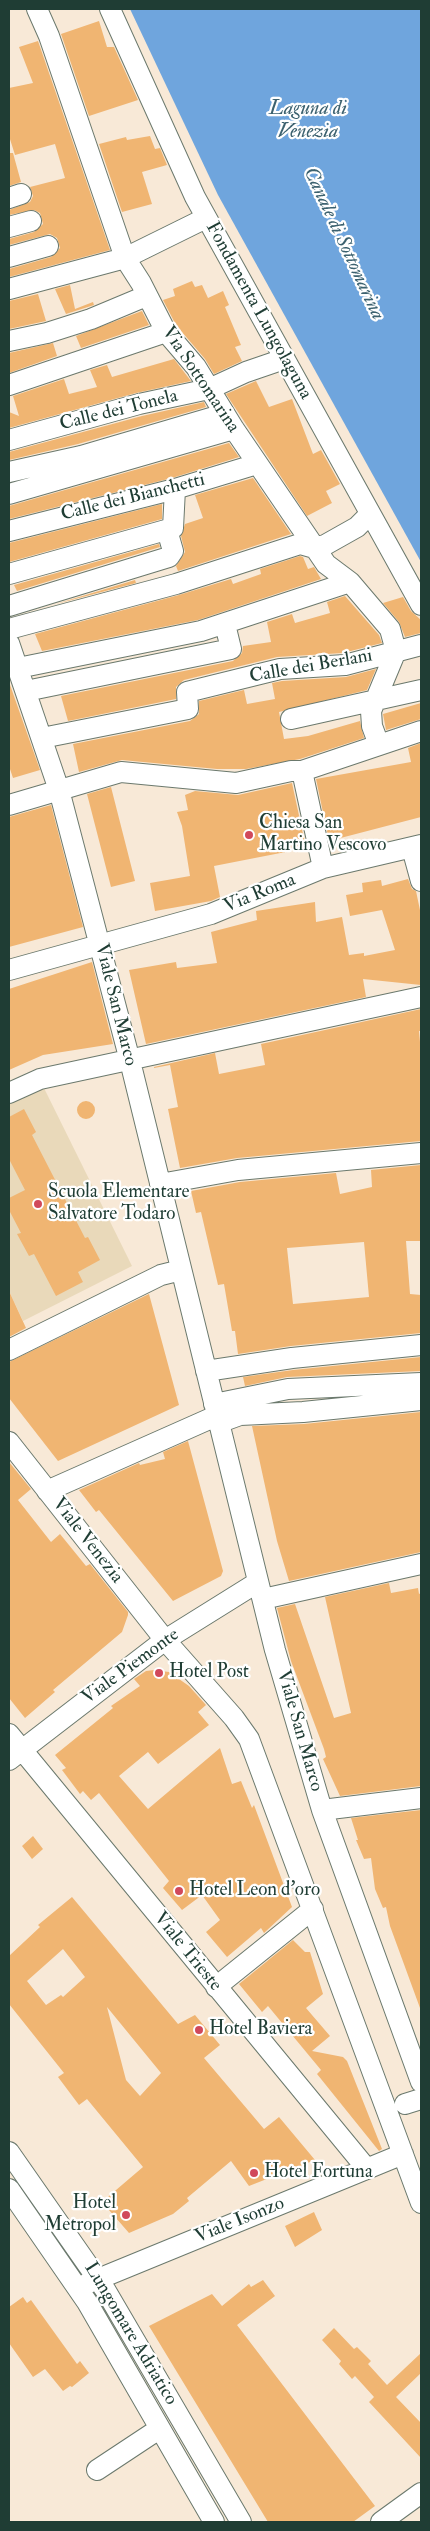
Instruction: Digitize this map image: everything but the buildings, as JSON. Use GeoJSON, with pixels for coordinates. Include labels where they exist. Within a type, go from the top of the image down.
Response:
{"type":"FeatureCollection","features":[{"type":"Feature","properties":{"kind":"street","name":"Via Sottomarina"},"geometry":{"type":"LineString","coordinates":[[36,9],[49,36],[125,258],[166,332],[196,367],[229,422],[326,564],[350,582],[386,621],[396,651]]}},
{"type":"Feature","properties":{"kind":"street","name":"Fondamenta Lungolaguna"},"geometry":{"type":"LineString","coordinates":[[110,9],[206,218],[421,606]]}},
{"type":"Feature","properties":{"kind":"street"},"geometry":{"type":"LineString","coordinates":[[9,288],[125,258],[206,218]]}},
{"type":"Feature","properties":{"kind":"street"},"geometry":{"type":"LineString","coordinates":[[9,227],[31,221]]}},
{"type":"Feature","properties":{"kind":"street"},"geometry":{"type":"LineString","coordinates":[[9,257],[48,246]]}},
{"type":"Feature","properties":{"kind":"street"},"geometry":{"type":"LineString","coordinates":[[9,341],[74,325],[146,296]]}},
{"type":"Feature","properties":{"kind":"street"},"geometry":{"type":"LineString","coordinates":[[9,385],[166,332]]}},
{"type":"Feature","properties":{"kind":"street","name":"Calle dei Tonela"},"geometry":{"type":"LineString","coordinates":[[9,440],[139,404],[209,389],[246,372],[284,359]]}},
{"type":"Feature","properties":{"kind":"street"},"geometry":{"type":"LineString","coordinates":[[9,472],[229,422]]}},
{"type":"Feature","properties":{"kind":"street"},"geometry":{"type":"LineString","coordinates":[[9,494],[229,422]]}},
{"type":"Feature","properties":{"kind":"street","name":"Calle dei Bianchetti"},"geometry":{"type":"LineString","coordinates":[[9,530],[175,489],[257,464]]}},
{"type":"Feature","properties":{"kind":"street"},"geometry":{"type":"LineString","coordinates":[[9,574],[173,528],[175,489]]}},
{"type":"Feature","properties":{"kind":"street"},"geometry":{"type":"LineString","coordinates":[[9,630],[176,584],[300,544],[314,548],[325,545],[357,527],[370,514]]}},
{"type":"Feature","properties":{"kind":"street"},"geometry":{"type":"LineString","coordinates":[[9,606],[168,557],[173,551],[167,530]]}},
{"type":"Feature","properties":{"kind":"street"},"geometry":{"type":"LineString","coordinates":[[18,668],[201,631],[350,582]]}},
{"type":"Feature","properties":{"kind":"street"},"geometry":{"type":"LineString","coordinates":[[26,692],[231,649],[225,624]]}},
{"type":"Feature","properties":{"kind":"street","name":"Viale San Marco"},"geometry":{"type":"LineString","coordinates":[[9,643],[59,790],[99,943],[135,1057],[160,1184],[275,1650],[322,1810],[421,2082]]}},
{"type":"Feature","properties":{"kind":"street","name":"Calle dei Berlani"},"geometry":{"type":"LineString","coordinates":[[42,738],[188,709],[187,692],[280,669],[346,664],[421,645]]}},
{"type":"Feature","properties":{"kind":"street"},"geometry":{"type":"LineString","coordinates":[[379,745],[372,726],[371,711],[394,661],[396,651]]}},
{"type":"Feature","properties":{"kind":"street"},"geometry":{"type":"LineString","coordinates":[[291,719],[421,690]]}},
{"type":"Feature","properties":{"kind":"street"},"geometry":{"type":"LineString","coordinates":[[9,806],[121,772],[236,783],[292,771],[302,771],[421,731]]}},
{"type":"Feature","properties":{"kind":"street"},"geometry":{"type":"LineString","coordinates":[[302,771],[324,868]]}},
{"type":"Feature","properties":{"kind":"street"},"geometry":{"type":"LineString","coordinates":[[417,847],[421,881]]}},
{"type":"Feature","properties":{"kind":"street","name":"Via Roma"},"geometry":{"type":"LineString","coordinates":[[9,970],[99,943],[211,914],[324,868],[417,847]]}},
{"type":"Feature","properties":{"kind":"street"},"geometry":{"type":"LineString","coordinates":[[9,1093],[40,1079],[135,1057],[421,997]]}},
{"type":"Feature","properties":{"kind":"street"},"geometry":{"type":"LineString","coordinates":[[160,1184],[238,1170],[421,1153]]}},
{"type":"Feature","properties":{"kind":"street"},"geometry":{"type":"LineString","coordinates":[[9,1350],[160,1275],[181,1270]]}},
{"type":"Feature","properties":{"kind":"street"},"geometry":{"type":"LineString","coordinates":[[206,1371],[292,1358],[421,1345]]}},
{"type":"Feature","properties":{"kind":"street"},"geometry":{"type":"LineString","coordinates":[[47,1491],[216,1414],[288,1389],[421,1383]]}},
{"type":"Feature","properties":{"kind":"street"},"geometry":{"type":"LineString","coordinates":[[216,1414],[240,1415],[303,1412],[421,1400]]}},
{"type":"Feature","properties":{"kind":"street","name":"Viale Venezia"},"geometry":{"type":"LineString","coordinates":[[9,1442],[165,1640]]}},
{"type":"Feature","properties":{"kind":"street","name":"Viale Piemonte"},"geometry":{"type":"LineString","coordinates":[[15,1755],[165,1640],[260,1590],[421,1564]]}},
{"type":"Feature","properties":{"kind":"street"},"geometry":{"type":"LineString","coordinates":[[165,1640],[234,1718],[249,1739],[314,1909],[421,2202]]}},
{"type":"Feature","properties":{"kind":"street","name":"Viale Trieste"},"geometry":{"type":"LineString","coordinates":[[9,1734],[15,1755],[216,1987],[367,2169]]}},
{"type":"Feature","properties":{"kind":"street"},"geometry":{"type":"LineString","coordinates":[[322,1810],[421,1798]]}},
{"type":"Feature","properties":{"kind":"street"},"geometry":{"type":"LineString","coordinates":[[216,1987],[314,1909]]}},
{"type":"Feature","properties":{"kind":"street","name":"Lungomare Adriatico"},"geometry":{"type":"LineString","coordinates":[[9,2152],[98,2279],[241,2522]]}},
{"type":"Feature","properties":{"kind":"street","name":"Viale Isonzo"},"geometry":{"type":"LineString","coordinates":[[78,2287],[403,2154]]}},
{"type":"Feature","properties":{"kind":"street","name":"Lungomare Adriatico"},"geometry":{"type":"LineString","coordinates":[[9,2189],[78,2287],[214,2522]]}},
{"type":"Feature","properties":{"kind":"street"},"geometry":{"type":"LineString","coordinates":[[97,2470],[159,2429]]}},
{"type":"Feature","properties":{"kind":"street"},"geometry":{"type":"LineString","coordinates":[[381,2522],[421,2493]]}},
{"type":"Feature","properties":{"kind":"shaded area"},"geometry":{"type":"Polygon","coordinates":[[[40,1080],[132,1266],[23,1321],[9,1291],[9,1095],[40,1080]]]}},
{"type":"Feature","properties":{"kind":"water","name":"Laguna di Venezia"},"geometry":{"type":"Polygon","coordinates":[[[130,9],[421,9],[421,562],[218,195],[130,9]]]}},
{"type":"Feature","properties":{"kind":"place","name":"Chiesa San Martino Vescovo"},"geometry":{"type":"Point","coordinates":[249,835]}},
{"type":"Feature","properties":{"kind":"place","name":"Scuola Elementare Salvatore Todaro"},"geometry":{"type":"Point","coordinates":[38,1204]}},
{"type":"Feature","properties":{"kind":"place","name":"Hotel Post"},"geometry":{"type":"Point","coordinates":[159,1673]}},
{"type":"Feature","properties":{"kind":"place","name":"Hotel Leon d'oro"},"geometry":{"type":"Point","coordinates":[179,1891]}},
{"type":"Feature","properties":{"kind":"place","name":"Hotel Baviera"},"geometry":{"type":"Point","coordinates":[199,2030]}},
{"type":"Feature","properties":{"kind":"place","name":"Hotel Fortuna"},"geometry":{"type":"Point","coordinates":[254,2173]}},
{"type":"Feature","properties":{"kind":"place","name":"Hotel Metropol"},"geometry":{"type":"Point","coordinates":[126,2215]}},
{"type":"Feature","properties":{"kind":"water label","name":"Canale di Sottomarina"},"geometry":{"type":"Point","coordinates":[343,244]}}]}
